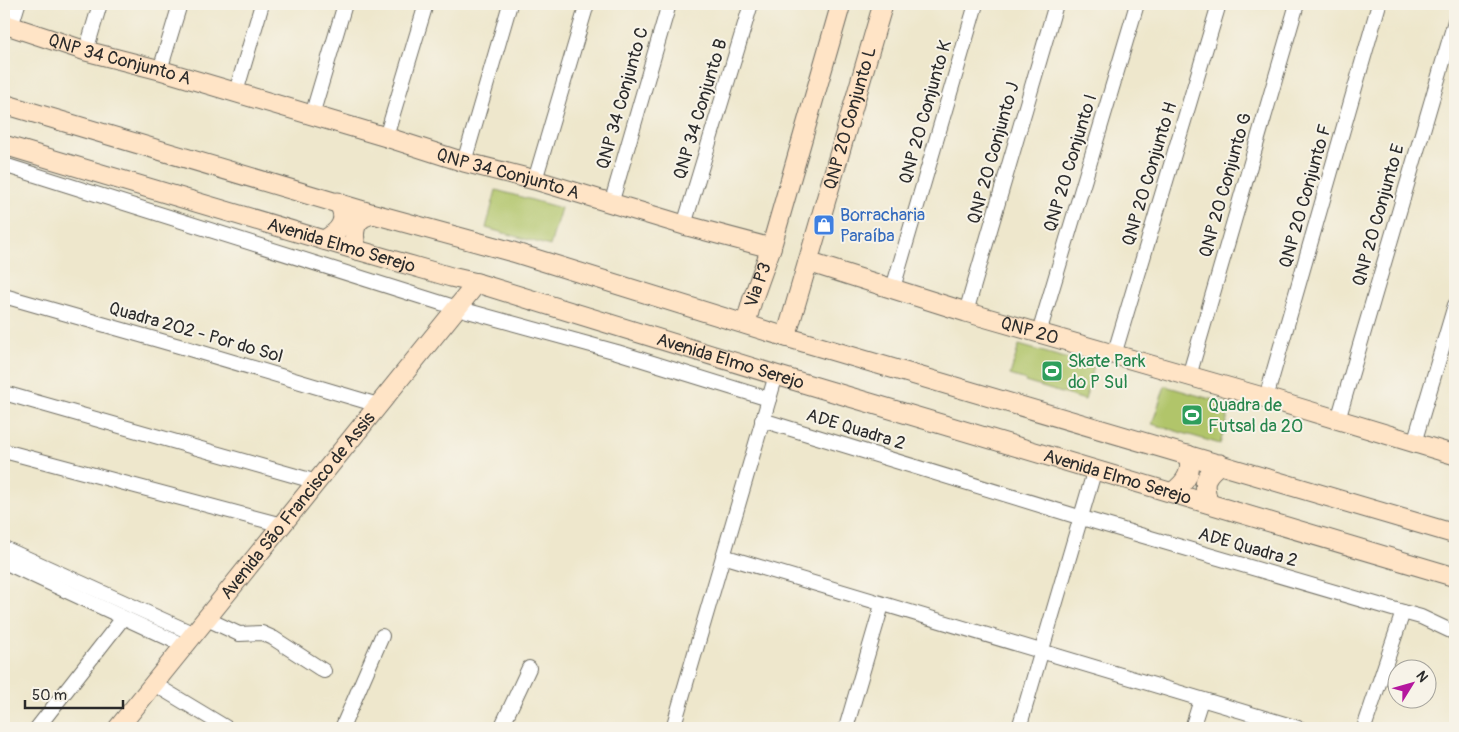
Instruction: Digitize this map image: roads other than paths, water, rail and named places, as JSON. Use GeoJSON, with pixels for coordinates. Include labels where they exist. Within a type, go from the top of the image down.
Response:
{"type":"FeatureCollection","features":[{"type":"Feature","properties":{"kind":"main road"},"geometry":{"type":"LineString","coordinates":[[771,248],[841,4]]}},
{"type":"Feature","properties":{"kind":"main road","name":"QNP 20 Conjunto L"},"geometry":{"type":"LineString","coordinates":[[808,262],[880,6]]}},
{"type":"Feature","properties":{"kind":"main road","name":"QNP 34 Conjunto A"},"geometry":{"type":"LineString","coordinates":[[8,26],[86,51],[236,92],[464,162],[535,180],[611,204],[771,248]]}},
{"type":"Feature","properties":{"kind":"main road"},"geometry":{"type":"LineString","coordinates":[[4,104],[374,214],[513,252],[786,337],[1455,534]]}},
{"type":"Feature","properties":{"kind":"main road","name":"Avenida Elmo Serejo"},"geometry":{"type":"LineString","coordinates":[[4,145],[357,250],[477,283],[776,375],[1455,577]]}},
{"type":"Feature","properties":{"kind":"main road"},"geometry":{"type":"LineString","coordinates":[[324,240],[334,235],[340,228],[343,219],[342,209],[338,202]]}},
{"type":"Feature","properties":{"kind":"main road"},"geometry":{"type":"LineString","coordinates":[[357,250],[354,230],[358,222],[366,215],[374,214]]}},
{"type":"Feature","properties":{"kind":"main road","name":"Via P3"},"geometry":{"type":"LineString","coordinates":[[746,323],[752,300],[771,248]]}},
{"type":"Feature","properties":{"kind":"main road","name":"QNP 20"},"geometry":{"type":"LineString","coordinates":[[808,262],[966,312],[1266,398],[1455,456]]}},
{"type":"Feature","properties":{"kind":"main road"},"geometry":{"type":"LineString","coordinates":[[786,337],[808,262]]}},
{"type":"Feature","properties":{"kind":"main road","name":"Avenida São Francisco de Assis"},"geometry":{"type":"LineString","coordinates":[[118,728],[477,283]]}},
{"type":"Feature","properties":{"kind":"main road"},"geometry":{"type":"LineString","coordinates":[[1173,492],[1188,476],[1191,465],[1188,455]]}},
{"type":"Feature","properties":{"kind":"main road"},"geometry":{"type":"LineString","coordinates":[[1208,502],[1204,487],[1208,473],[1220,464]]}},
{"type":"Feature","properties":{"kind":"street"},"geometry":{"type":"LineString","coordinates":[[8,26],[18,4]]}},
{"type":"Feature","properties":{"kind":"street"},"geometry":{"type":"LineString","coordinates":[[86,51],[100,4]]}},
{"type":"Feature","properties":{"kind":"street"},"geometry":{"type":"LineString","coordinates":[[160,70],[180,4]]}},
{"type":"Feature","properties":{"kind":"street"},"geometry":{"type":"LineString","coordinates":[[236,92],[262,4]]}},
{"type":"Feature","properties":{"kind":"street"},"geometry":{"type":"LineString","coordinates":[[312,115],[345,4]]}},
{"type":"Feature","properties":{"kind":"street"},"geometry":{"type":"LineString","coordinates":[[386,137],[426,4]]}},
{"type":"Feature","properties":{"kind":"street"},"geometry":{"type":"LineString","coordinates":[[464,162],[510,4]]}},
{"type":"Feature","properties":{"kind":"street"},"geometry":{"type":"LineString","coordinates":[[535,180],[587,4]]}},
{"type":"Feature","properties":{"kind":"street","name":"QNP 34 Conjunto C"},"geometry":{"type":"LineString","coordinates":[[611,204],[669,4]]}},
{"type":"Feature","properties":{"kind":"street","name":"QNP 34 Conjunto B"},"geometry":{"type":"LineString","coordinates":[[684,225],[752,4]]}},
{"type":"Feature","properties":{"kind":"street","name":"QNP 20 Conjunto K"},"geometry":{"type":"LineString","coordinates":[[893,288],[976,4]]}},
{"type":"Feature","properties":{"kind":"street","name":"QNP 20 Conjunto J"},"geometry":{"type":"LineString","coordinates":[[966,312],[1056,4]]}},
{"type":"Feature","properties":{"kind":"street","name":"QNP 20 Conjunto I"},"geometry":{"type":"LineString","coordinates":[[1039,333],[1137,4]]}},
{"type":"Feature","properties":{"kind":"street","name":"QNP 20 Conjunto H"},"geometry":{"type":"LineString","coordinates":[[1114,355],[1219,4]]}},
{"type":"Feature","properties":{"kind":"street","name":"QNP 20 Conjunto G"},"geometry":{"type":"LineString","coordinates":[[1189,376],[1297,4]]}},
{"type":"Feature","properties":{"kind":"street","name":"QNP 20 Conjunto F"},"geometry":{"type":"LineString","coordinates":[[1266,398],[1379,4]]}},
{"type":"Feature","properties":{"kind":"street","name":"QNP 20 Conjunto E"},"geometry":{"type":"LineString","coordinates":[[1338,420],[1455,21]]}},
{"type":"Feature","properties":{"kind":"street"},"geometry":{"type":"LineString","coordinates":[[4,165],[457,308],[617,352],[769,400]]}},
{"type":"Feature","properties":{"kind":"street","name":"Quadra 202 - Por do Sol"},"geometry":{"type":"LineString","coordinates":[[4,296],[378,405]]}},
{"type":"Feature","properties":{"kind":"street"},"geometry":{"type":"LineString","coordinates":[[1414,444],[1455,305]]}},
{"type":"Feature","properties":{"kind":"street"},"geometry":{"type":"LineString","coordinates":[[673,728],[776,375]]}},
{"type":"Feature","properties":{"kind":"street"},"geometry":{"type":"LineString","coordinates":[[4,393],[317,482]]}},
{"type":"Feature","properties":{"kind":"street","name":"ADE Quadra 2"},"geometry":{"type":"LineString","coordinates":[[762,420],[1082,518],[1421,617],[1455,633]]}},
{"type":"Feature","properties":{"kind":"street"},"geometry":{"type":"LineString","coordinates":[[4,451],[282,525]]}},
{"type":"Feature","properties":{"kind":"street"},"geometry":{"type":"LineString","coordinates":[[1019,728],[1095,469]]}},
{"type":"Feature","properties":{"kind":"street"},"geometry":{"type":"LineString","coordinates":[[4,548],[190,640]]}},
{"type":"Feature","properties":{"kind":"street"},"geometry":{"type":"LineString","coordinates":[[724,556],[882,605],[1298,728]]}},
{"type":"Feature","properties":{"kind":"street"},"geometry":{"type":"LineString","coordinates":[[4,562],[123,618],[190,640]]}},
{"type":"Feature","properties":{"kind":"street"},"geometry":{"type":"LineString","coordinates":[[846,728],[882,605]]}},
{"type":"Feature","properties":{"kind":"street"},"geometry":{"type":"LineString","coordinates":[[1364,728],[1403,612]]}},
{"type":"Feature","properties":{"kind":"street"},"geometry":{"type":"LineString","coordinates":[[37,728],[123,618]]}},
{"type":"Feature","properties":{"kind":"street"},"geometry":{"type":"LineString","coordinates":[[207,618],[239,634],[262,633],[324,671]]}},
{"type":"Feature","properties":{"kind":"street"},"geometry":{"type":"LineString","coordinates":[[342,728],[382,636]]}},
{"type":"Feature","properties":{"kind":"street"},"geometry":{"type":"LineString","coordinates":[[501,728],[529,668]]}},
{"type":"Feature","properties":{"kind":"street"},"geometry":{"type":"LineString","coordinates":[[154,684],[227,728]]}},
{"type":"Feature","properties":{"kind":"street"},"geometry":{"type":"LineString","coordinates":[[1192,728],[1201,700]]}},
{"type":"Feature","properties":{"kind":"place","name":"Borracharia Paraíba"},"geometry":{"type":"Point","coordinates":[824,225]}},
{"type":"Feature","properties":{"kind":"place","name":"Skate Park do P Sul"},"geometry":{"type":"Point","coordinates":[1052,371]}},
{"type":"Feature","properties":{"kind":"place","name":"Quadra de Futsal da 20"},"geometry":{"type":"Point","coordinates":[1192,415]}}]}
